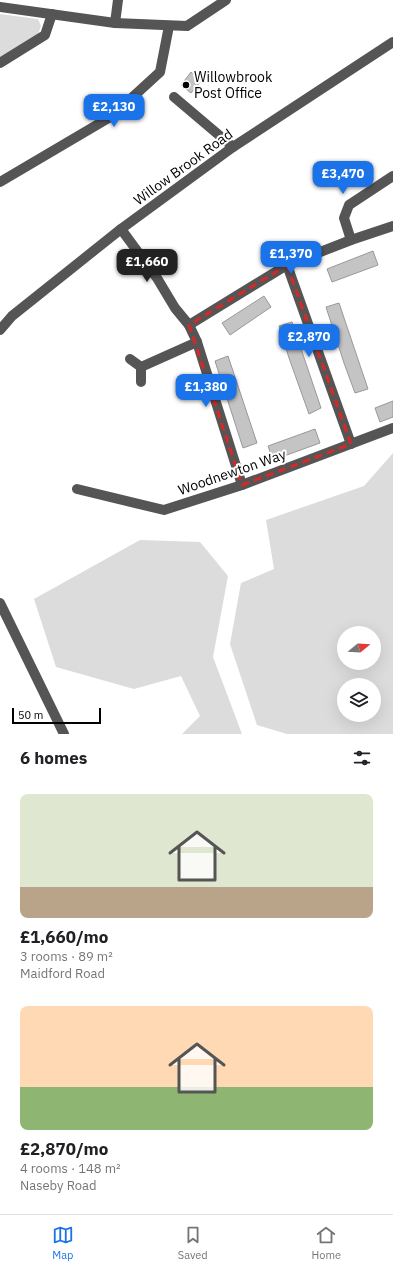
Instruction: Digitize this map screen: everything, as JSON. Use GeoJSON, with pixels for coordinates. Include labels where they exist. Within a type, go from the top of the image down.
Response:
{"type":"FeatureCollection","features":[{"type":"Feature","properties":{"kind":"street"},"geometry":{"type":"LineString","coordinates":[[115,23],[118,0]]}},
{"type":"Feature","properties":{"kind":"street"},"geometry":{"type":"LineString","coordinates":[[0,7],[115,23],[187,26],[226,0]]}},
{"type":"Feature","properties":{"kind":"street"},"geometry":{"type":"LineString","coordinates":[[0,63],[44,35],[52,14]]}},
{"type":"Feature","properties":{"kind":"street"},"geometry":{"type":"LineString","coordinates":[[0,182],[112,116],[160,72],[169,26]]}},
{"type":"Feature","properties":{"kind":"street","name":"Willow Brook Road"},"geometry":{"type":"LineString","coordinates":[[0,330],[12,316],[121,230],[233,147],[393,42]]}},
{"type":"Feature","properties":{"kind":"street"},"geometry":{"type":"LineString","coordinates":[[174,97],[233,147]]}},
{"type":"Feature","properties":{"kind":"street"},"geometry":{"type":"LineString","coordinates":[[351,240],[344,218],[349,205],[393,176]]}},
{"type":"Feature","properties":{"kind":"street"},"geometry":{"type":"LineString","coordinates":[[188,325],[287,265],[351,240],[393,226]]}},
{"type":"Feature","properties":{"kind":"street"},"geometry":{"type":"LineString","coordinates":[[121,230],[188,325],[197,342],[242,485]]}},
{"type":"Feature","properties":{"kind":"street"},"geometry":{"type":"LineString","coordinates":[[287,265],[351,444]]}},
{"type":"Feature","properties":{"kind":"street"},"geometry":{"type":"LineString","coordinates":[[141,367],[197,342]]}},
{"type":"Feature","properties":{"kind":"street"},"geometry":{"type":"LineString","coordinates":[[130,359],[141,367]]}},
{"type":"Feature","properties":{"kind":"street"},"geometry":{"type":"LineString","coordinates":[[141,367],[141,382]]}},
{"type":"Feature","properties":{"kind":"street","name":"Woodnewton Way"},"geometry":{"type":"LineString","coordinates":[[77,489],[164,510],[242,485],[393,428]]}},
{"type":"Feature","properties":{"kind":"street"},"geometry":{"type":"LineString","coordinates":[[0,603],[64,734]]}},
{"type":"Feature","properties":{"kind":"highlighted area"},"geometry":{"type":"Polygon","coordinates":[[[287,265],[351,444],[242,485],[189,325],[287,265]]]}},
{"type":"Feature","properties":{"kind":"shaded area"},"geometry":{"type":"Polygon","coordinates":[[[0,14],[38,19],[41,26],[38,34],[0,59],[0,14]]]}},
{"type":"Feature","properties":{"kind":"shaded area"},"geometry":{"type":"Polygon","coordinates":[[[393,453],[393,734],[287,734],[257,725],[230,644],[241,583],[274,569],[266,520],[364,486],[393,453]]]}},
{"type":"Feature","properties":{"kind":"shaded area"},"geometry":{"type":"Polygon","coordinates":[[[140,540],[200,542],[228,576],[213,657],[242,734],[182,734],[200,716],[181,676],[134,689],[56,667],[34,599],[140,540]]]}},
{"type":"Feature","properties":{"kind":"building"},"geometry":{"type":"Polygon","coordinates":[[[191,72],[201,81],[191,93],[181,85],[191,72]]]}},
{"type":"Feature","properties":{"kind":"building"},"geometry":{"type":"Polygon","coordinates":[[[373,251],[378,265],[332,282],[327,269],[373,251]]]}},
{"type":"Feature","properties":{"kind":"building"},"geometry":{"type":"Polygon","coordinates":[[[264,296],[271,307],[230,335],[222,323],[264,296]]]}},
{"type":"Feature","properties":{"kind":"building"},"geometry":{"type":"Polygon","coordinates":[[[339,303],[368,389],[355,393],[326,307],[339,303]]]}},
{"type":"Feature","properties":{"kind":"building"},"geometry":{"type":"Polygon","coordinates":[[[292,322],[321,408],[309,414],[279,326],[292,322]]]}},
{"type":"Feature","properties":{"kind":"building"},"geometry":{"type":"Polygon","coordinates":[[[228,356],[257,443],[243,448],[215,361],[228,356]]]}},
{"type":"Feature","properties":{"kind":"building"},"geometry":{"type":"Polygon","coordinates":[[[393,401],[393,417],[380,422],[375,408],[393,401]]]}},
{"type":"Feature","properties":{"kind":"building"},"geometry":{"type":"Polygon","coordinates":[[[315,429],[320,443],[273,460],[268,446],[315,429]]]}},
{"type":"Feature","properties":{"kind":"place","name":"Willowbrook Post Office"},"geometry":{"type":"Point","coordinates":[186,85]}}]}
